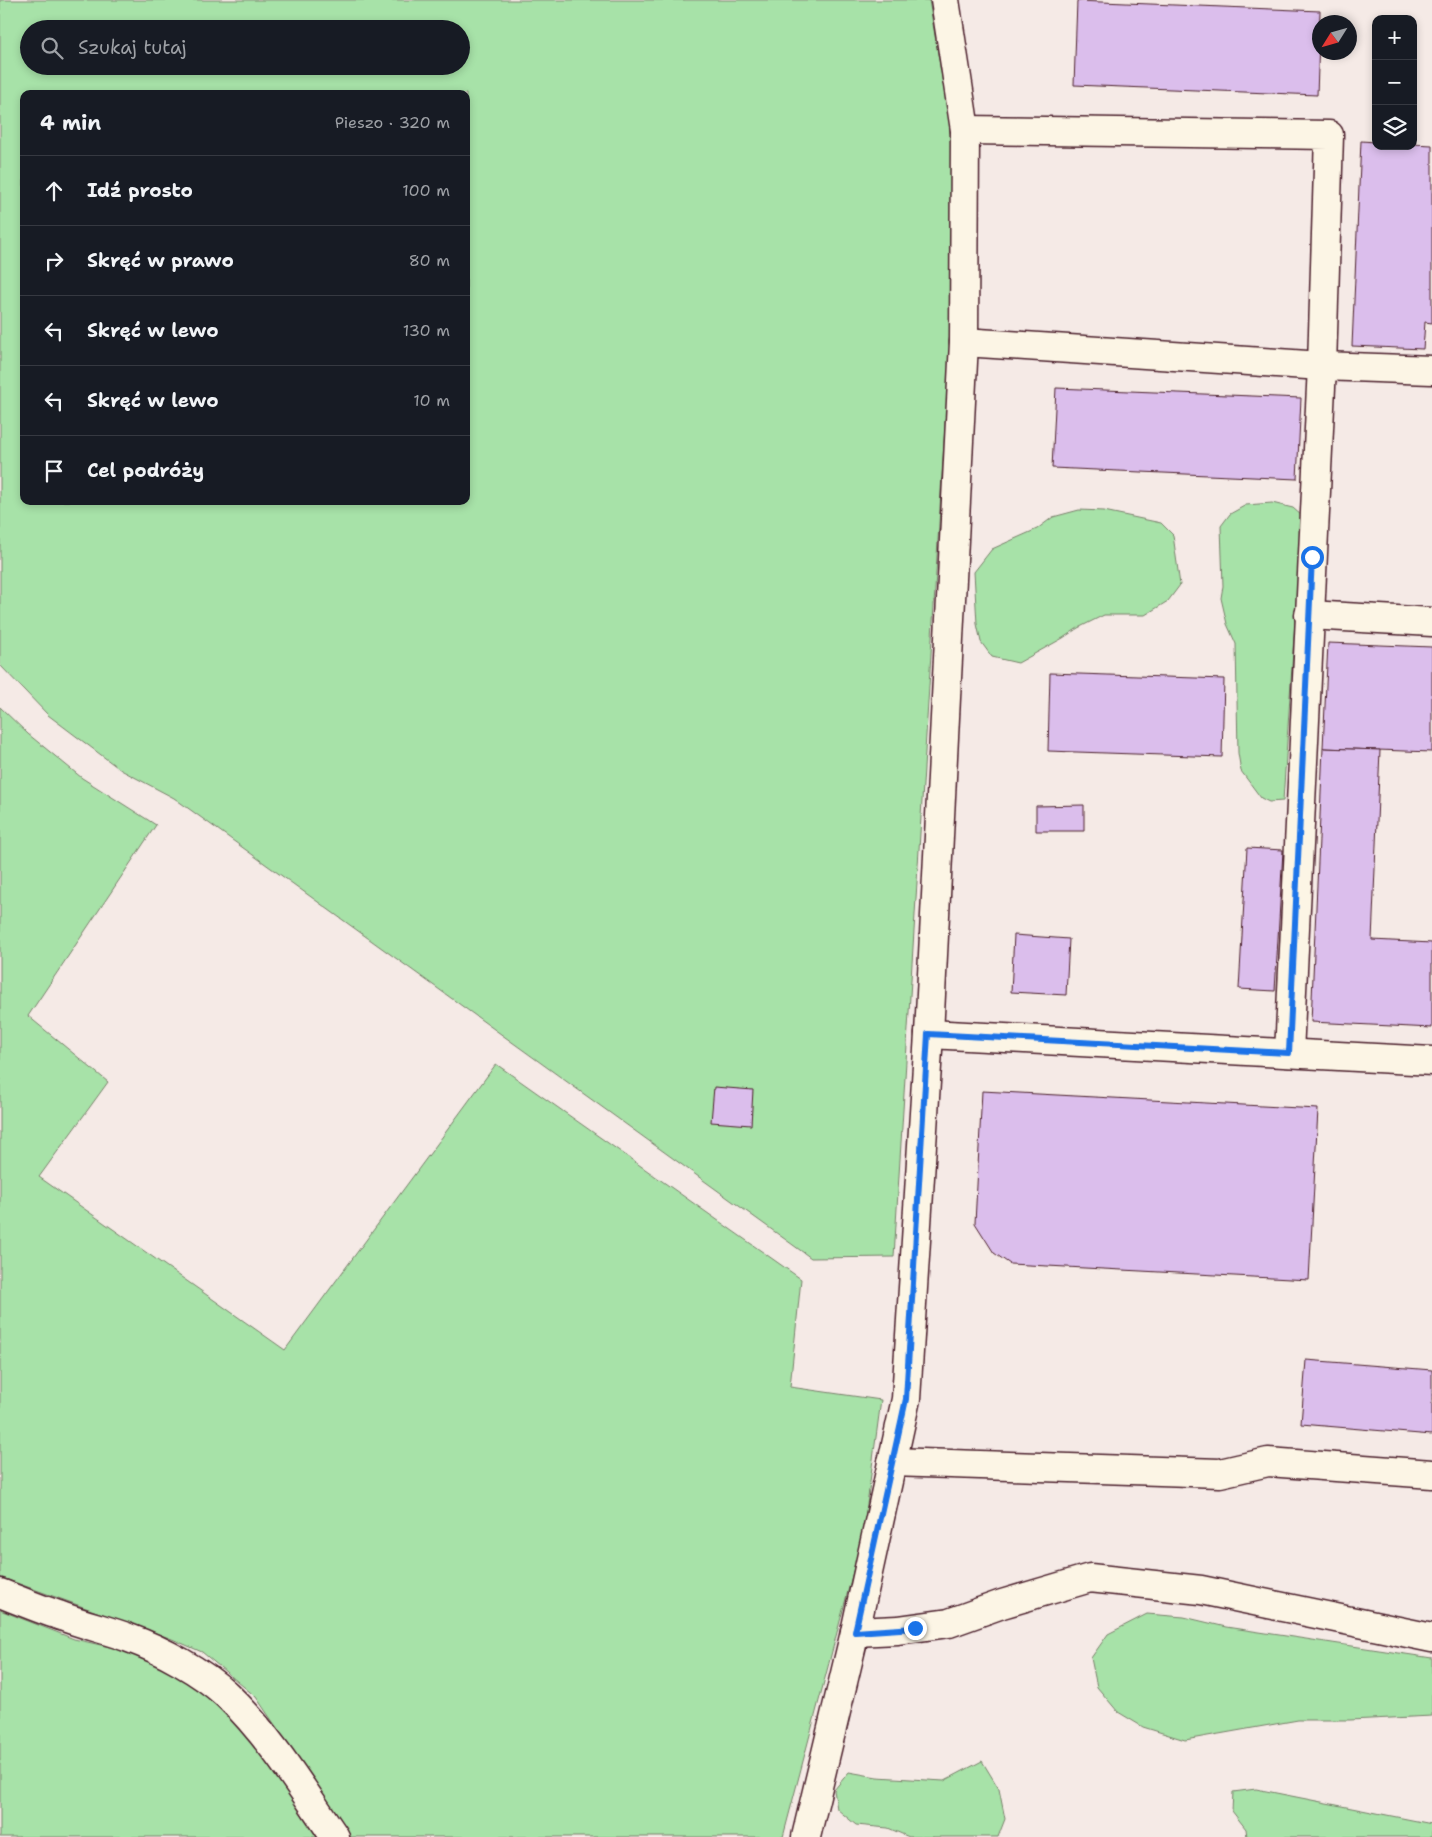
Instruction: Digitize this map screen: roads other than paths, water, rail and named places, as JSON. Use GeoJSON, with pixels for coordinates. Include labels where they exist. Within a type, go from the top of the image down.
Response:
{"type":"FeatureCollection","features":[{"type":"Feature","properties":{"kind":"lane"},"geometry":{"type":"LineString","coordinates":[[806,1837],[855,1632],[906,1399],[928,1034],[964,342],[964,130],[945,0]]}},
{"type":"Feature","properties":{"kind":"lane"},"geometry":{"type":"LineString","coordinates":[[964,130],[1329,135],[1322,366],[1289,1053]]}},
{"type":"Feature","properties":{"kind":"lane"},"geometry":{"type":"LineString","coordinates":[[964,342],[1322,366],[1432,370]]}},
{"type":"Feature","properties":{"kind":"lane"},"geometry":{"type":"LineString","coordinates":[[1309,615],[1432,622]]}},
{"type":"Feature","properties":{"kind":"lane"},"geometry":{"type":"LineString","coordinates":[[928,1034],[1432,1061]]}},
{"type":"Feature","properties":{"kind":"lane"},"geometry":{"type":"LineString","coordinates":[[892,1462],[1220,1473],[1268,1462],[1432,1474]]}},
{"type":"Feature","properties":{"kind":"lane"},"geometry":{"type":"LineString","coordinates":[[855,1632],[898,1630],[949,1623],[1002,1604],[1090,1578],[1201,1590],[1432,1638]]}},
{"type":"Feature","properties":{"kind":"lane"},"geometry":{"type":"LineString","coordinates":[[0,1593],[64,1617],[129,1638],[169,1655],[203,1677],[226,1694],[254,1724],[286,1766],[335,1837]]}}]}
